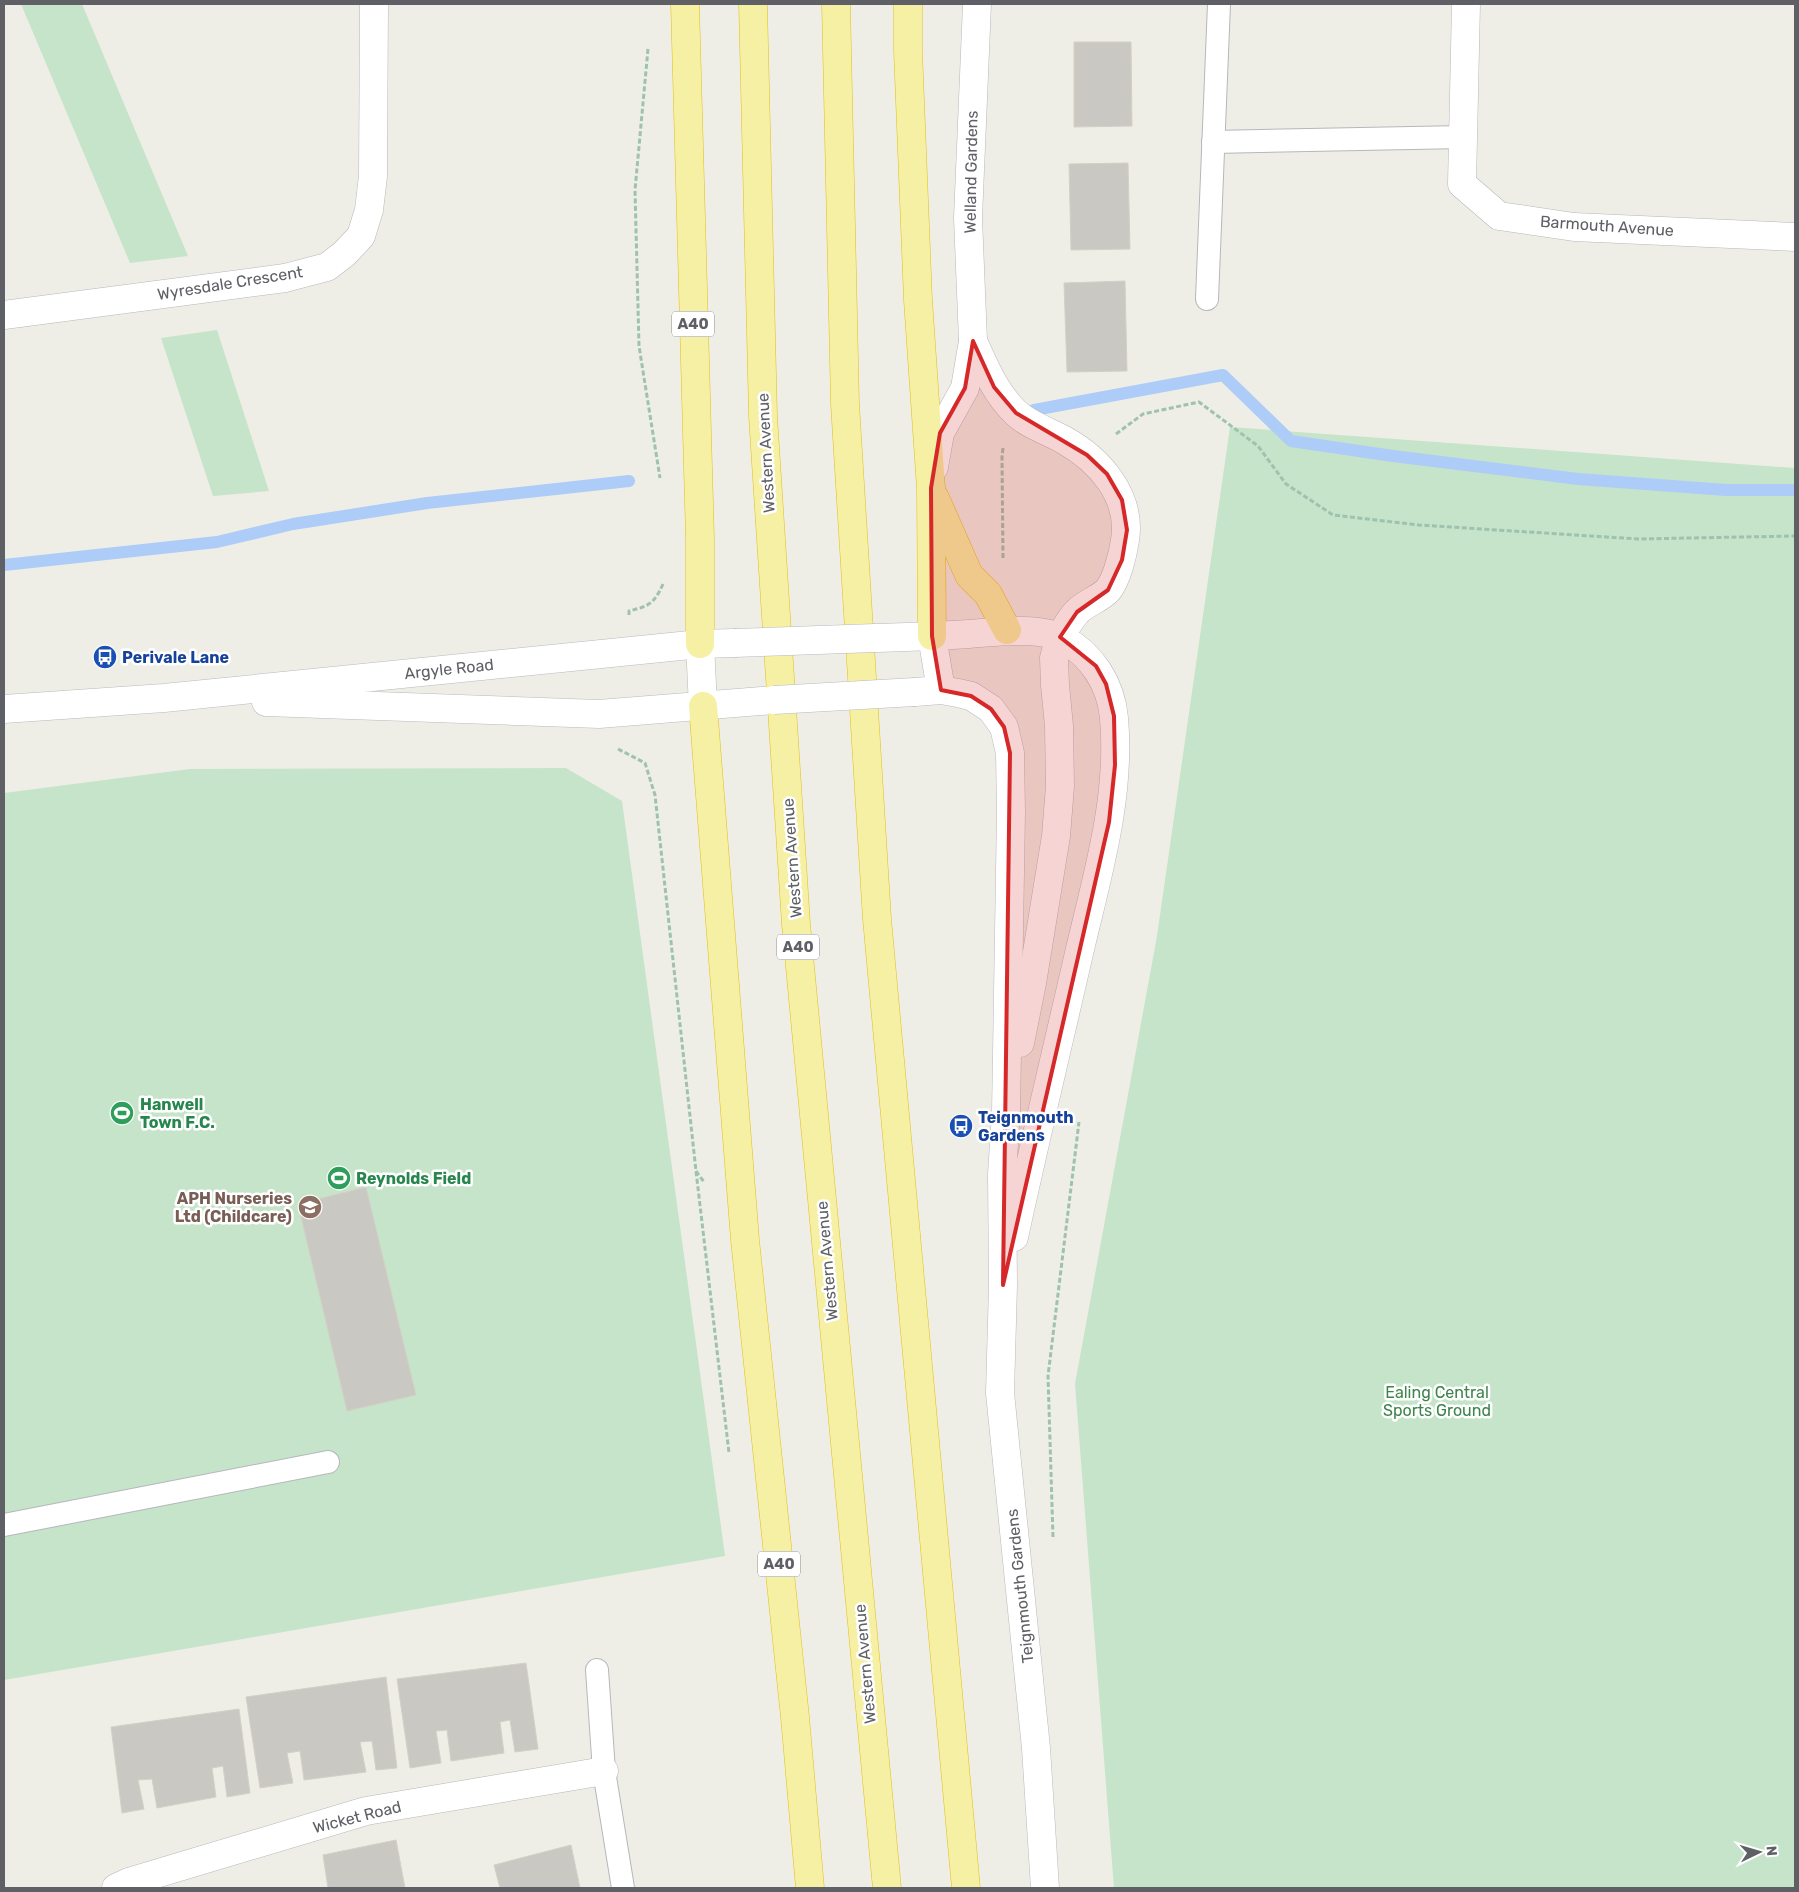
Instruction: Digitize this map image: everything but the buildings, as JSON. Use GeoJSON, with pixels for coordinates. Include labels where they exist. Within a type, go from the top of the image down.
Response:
{"type":"FeatureCollection","features":[{"type":"Feature","properties":{"kind":"highway","name":"A40"},"geometry":{"type":"LineString","coordinates":[[685,4],[700,539],[700,644]]}},
{"type":"Feature","properties":{"kind":"highway","name":"Western Avenue"},"geometry":{"type":"LineString","coordinates":[[753,4],[763,416],[796,924],[886,1888]]}},
{"type":"Feature","properties":{"kind":"highway"},"geometry":{"type":"LineString","coordinates":[[836,4],[845,404],[877,919],[966,1888]]}},
{"type":"Feature","properties":{"kind":"highway"},"geometry":{"type":"LineString","coordinates":[[908,4],[908,52],[918,300],[931,488],[921,636]]}},
{"type":"Feature","properties":{"kind":"highway"},"geometry":{"type":"LineString","coordinates":[[931,488],[969,575],[988,594],[1006,630]]}},
{"type":"Feature","properties":{"kind":"highway","name":"A40"},"geometry":{"type":"LineString","coordinates":[[703,706],[745,1240],[810,1888]]}},
{"type":"Feature","properties":{"kind":"main road","name":"Wyresdale Crescent"},"geometry":{"type":"LineString","coordinates":[[4,315],[285,278],[327,267],[344,254],[361,236],[369,210],[373,176],[374,4]]}},
{"type":"Feature","properties":{"kind":"main road","name":"Welland Gardens"},"geometry":{"type":"LineString","coordinates":[[931,488],[940,432],[965,388],[973,341],[968,218],[977,4]]}},
{"type":"Feature","properties":{"kind":"main road","name":"Barmouth Avenue"},"geometry":{"type":"LineString","coordinates":[[1466,4],[1462,184],[1499,216],[1574,227],[1795,237]]}},
{"type":"Feature","properties":{"kind":"main road","name":"Welland Gardens"},"geometry":{"type":"LineString","coordinates":[[973,341],[994,387],[1016,413],[1087,455],[1106,474],[1122,500],[1127,530],[1122,560],[1108,590],[1076,612],[1060,637],[1054,658],[1059,726],[1060,786],[1056,836],[1032,983],[1006,1114]]}},
{"type":"Feature","properties":{"kind":"main road","name":"Argyle Road"},"geometry":{"type":"LineString","coordinates":[[4,709],[164,698],[700,644],[921,636],[1006,630],[1036,632],[1060,637]]}},
{"type":"Feature","properties":{"kind":"main road"},"geometry":{"type":"LineString","coordinates":[[921,636],[928,691]]}},
{"type":"Feature","properties":{"kind":"main road"},"geometry":{"type":"LineString","coordinates":[[1003,1285],[1050,1070],[1109,822],[1115,765],[1114,716],[1106,684],[1096,666],[1078,648],[1060,637]]}},
{"type":"Feature","properties":{"kind":"main road"},"geometry":{"type":"LineString","coordinates":[[700,644],[703,706]]}},
{"type":"Feature","properties":{"kind":"main road","name":"Argyle Road"},"geometry":{"type":"LineString","coordinates":[[164,698],[599,714],[928,691],[971,696],[991,708],[1004,727],[1010,753],[1012,812],[1006,1114]]}},
{"type":"Feature","properties":{"kind":"main road"},"geometry":{"type":"LineString","coordinates":[[1003,1285],[1002,1174],[1006,1114]]}},
{"type":"Feature","properties":{"kind":"main road","name":"Teignmouth Gardens"},"geometry":{"type":"LineString","coordinates":[[1003,1285],[1000,1393],[1036,1748],[1045,1888]]}},
{"type":"Feature","properties":{"kind":"main road","name":"Wicket Road"},"geometry":{"type":"LineString","coordinates":[[116,1888],[129,1882],[366,1811],[604,1771]]}},
{"type":"Feature","properties":{"kind":"lane"},"geometry":{"type":"LineString","coordinates":[[1207,299],[1218,4]]}},
{"type":"Feature","properties":{"kind":"lane"},"geometry":{"type":"LineString","coordinates":[[1213,142],[1463,137]]}},
{"type":"Feature","properties":{"kind":"lane"},"geometry":{"type":"LineString","coordinates":[[4,1525],[328,1462]]}},
{"type":"Feature","properties":{"kind":"lane"},"geometry":{"type":"LineString","coordinates":[[597,1670],[604,1771],[623,1888]]}},
{"type":"Feature","properties":{"kind":"path"},"geometry":{"type":"LineString","coordinates":[[649,43],[635,190],[635,210],[640,346],[662,488]]}},
{"type":"Feature","properties":{"kind":"path"},"geometry":{"type":"LineString","coordinates":[[1087,455],[1143,414],[1199,402],[1258,446],[1286,484],[1332,516],[1419,525],[1638,539],[1795,536]]}},
{"type":"Feature","properties":{"kind":"path"},"geometry":{"type":"LineString","coordinates":[[1004,442],[1002,457],[1004,565]]}},
{"type":"Feature","properties":{"kind":"path"},"geometry":{"type":"LineString","coordinates":[[630,617],[629,610],[648,606],[658,596],[665,581]]}},
{"type":"Feature","properties":{"kind":"path"},"geometry":{"type":"LineString","coordinates":[[616,748],[645,763],[655,796],[696,1171]]}},
{"type":"Feature","properties":{"kind":"path"},"geometry":{"type":"LineString","coordinates":[[1053,1544],[1048,1376],[1080,1118]]}},
{"type":"Feature","properties":{"kind":"highlighted area"},"geometry":{"type":"Polygon","coordinates":[[[973,341],[994,387],[1016,413],[1087,455],[1107,474],[1122,500],[1127,530],[1122,560],[1108,590],[1077,612],[1060,637],[1096,666],[1106,684],[1114,716],[1115,765],[1109,822],[1003,1285],[1010,753],[1004,727],[991,709],[971,696],[941,690],[932,636],[931,488],[940,433],[965,388],[973,341]]]}},
{"type":"Feature","properties":{"kind":"green space"},"geometry":{"type":"Polygon","coordinates":[[[21,4],[82,4],[188,256],[130,263],[21,4]]]}},
{"type":"Feature","properties":{"kind":"green space"},"geometry":{"type":"Polygon","coordinates":[[[217,330],[269,491],[213,496],[161,338],[217,330]]]}},
{"type":"Feature","properties":{"kind":"green space","name":"Ealing Central Sports Ground"},"geometry":{"type":"Polygon","coordinates":[[[1230,427],[1795,468],[1795,1888],[1114,1888],[1075,1384],[1157,936],[1230,427]]]}},
{"type":"Feature","properties":{"kind":"green space","name":"Reynolds Field"},"geometry":{"type":"Polygon","coordinates":[[[566,768],[622,801],[725,1556],[4,1680],[4,793],[190,769],[566,768]]]}},
{"type":"Feature","properties":{"kind":"waterway"},"geometry":{"type":"LineString","coordinates":[[1034,410],[1223,375],[1291,441],[1578,479],[1726,490],[1795,490]]}},
{"type":"Feature","properties":{"kind":"waterway"},"geometry":{"type":"LineString","coordinates":[[4,565],[217,542],[293,524],[427,503],[629,481]]}},
{"type":"Feature","properties":{"kind":"place","name":"Perivale Lane"},"geometry":{"type":"Point","coordinates":[105,657]}},
{"type":"Feature","properties":{"kind":"place","name":"Hanwell Town F.C."},"geometry":{"type":"Point","coordinates":[122,1113]}},
{"type":"Feature","properties":{"kind":"place","name":"Teignmouth Gardens"},"geometry":{"type":"Point","coordinates":[961,1126]}},
{"type":"Feature","properties":{"kind":"place","name":"Reynolds Field"},"geometry":{"type":"Point","coordinates":[339,1178]}},
{"type":"Feature","properties":{"kind":"place","name":"APH Nurseries Ltd (Childcare)"},"geometry":{"type":"Point","coordinates":[310,1207]}}]}
